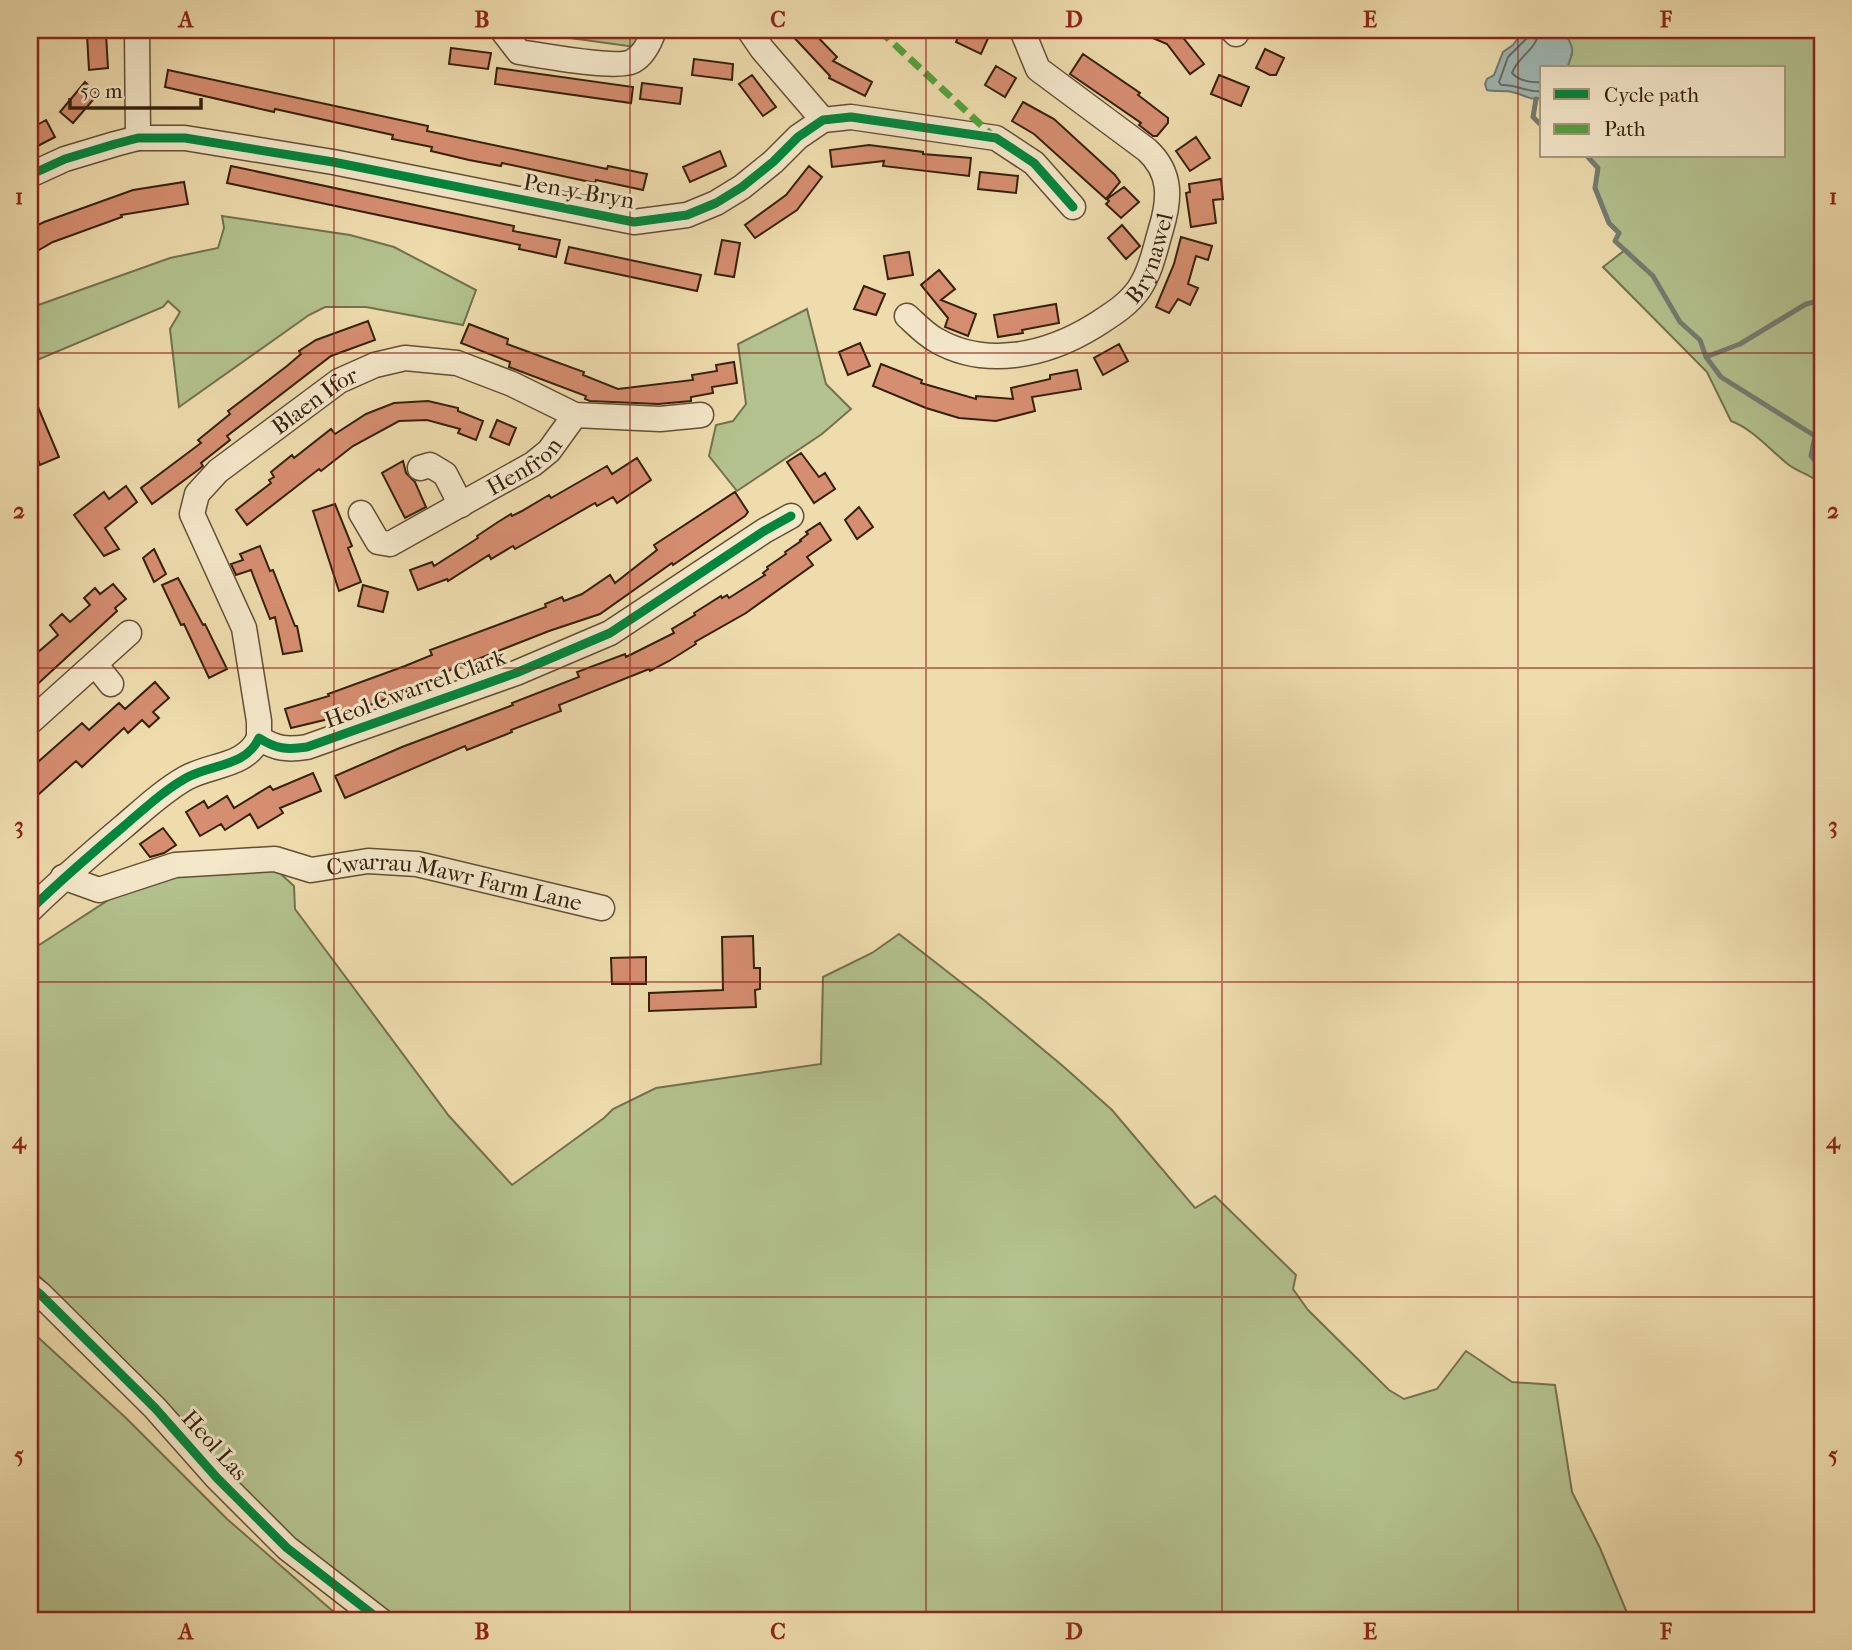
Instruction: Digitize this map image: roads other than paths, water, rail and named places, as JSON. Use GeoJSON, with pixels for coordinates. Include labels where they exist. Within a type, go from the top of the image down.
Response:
{"type":"FeatureCollection","features":[{"type":"Feature","properties":{"kind":"street"},"geometry":{"type":"LineString","coordinates":[[137,30],[138,138]]}},
{"type":"Feature","properties":{"kind":"street"},"geometry":{"type":"LineString","coordinates":[[502,30],[519,52],[614,64],[632,63],[644,51],[653,30]]}},
{"type":"Feature","properties":{"kind":"street"},"geometry":{"type":"LineString","coordinates":[[749,30],[823,120],[851,117],[996,138],[1034,163],[1073,207]]}},
{"type":"Feature","properties":{"kind":"street","name":"Brynawel"},"geometry":{"type":"LineString","coordinates":[[907,316],[936,341],[972,353],[1033,353],[1070,340],[1124,307],[1148,274],[1168,198],[1161,165],[1147,150],[1038,69],[1022,30]]}},
{"type":"Feature","properties":{"kind":"street","name":"Pen-y-Bryn"},"geometry":{"type":"LineString","coordinates":[[30,175],[89,150],[138,138],[207,140],[428,180],[634,222],[687,215],[716,203],[742,187],[774,162],[798,137],[823,120]]}},
{"type":"Feature","properties":{"kind":"street","name":"Blaen Ifor"},"geometry":{"type":"LineString","coordinates":[[259,738],[259,721],[244,628],[192,514],[197,494],[218,471],[339,381],[375,365],[405,358],[457,363],[512,384],[575,415],[660,419],[701,415]]}},
{"type":"Feature","properties":{"kind":"street","name":"Henfron"},"geometry":{"type":"LineString","coordinates":[[361,513],[378,542],[390,544],[533,464],[550,451],[575,415]]}},
{"type":"Feature","properties":{"kind":"street","name":"Henfron"},"geometry":{"type":"LineString","coordinates":[[420,468],[429,465],[445,474],[461,505]]}},
{"type":"Feature","properties":{"kind":"street","name":"Heol Cwarrel Clark"},"geometry":{"type":"LineString","coordinates":[[259,738],[280,749],[307,747],[516,673],[610,633],[791,516]]}},
{"type":"Feature","properties":{"kind":"street"},"geometry":{"type":"LineString","coordinates":[[30,722],[129,634]]}},
{"type":"Feature","properties":{"kind":"street"},"geometry":{"type":"LineString","coordinates":[[95,664],[111,684]]}},
{"type":"Feature","properties":{"kind":"street"},"geometry":{"type":"LineString","coordinates":[[30,910],[63,877],[164,792],[189,776],[244,758],[254,750],[259,738]]}},
{"type":"Feature","properties":{"kind":"street","name":"Cwarrau Mawr Farm Lane"},"geometry":{"type":"LineString","coordinates":[[63,877],[99,890],[175,865],[275,859],[311,870],[368,861],[417,864],[602,908]]}},
{"type":"Feature","properties":{"kind":"street","name":"Heol Las"},"geometry":{"type":"LineString","coordinates":[[30,1286],[146,1399],[217,1478],[288,1548],[380,1620]]}},
{"type":"Feature","properties":{"kind":"water"},"geometry":{"type":"Polygon","coordinates":[[[1524,30],[1563,30],[1572,48],[1568,66],[1540,66],[1540,98],[1530,98],[1509,91],[1487,90],[1485,84],[1487,79],[1494,75],[1503,52],[1513,45],[1524,30]]]}},
{"type":"Feature","properties":{"kind":"waterway"},"geometry":{"type":"LineString","coordinates":[[1536,99],[1533,117],[1540,124]]}},
{"type":"Feature","properties":{"kind":"waterway"},"geometry":{"type":"LineString","coordinates":[[1589,158],[1598,168],[1595,188],[1609,223],[1619,233],[1615,241],[1653,276],[1680,322],[1700,340],[1706,357],[1721,377],[1815,436],[1811,456],[1822,469]]}},
{"type":"Feature","properties":{"kind":"waterway"},"geometry":{"type":"LineString","coordinates":[[1706,357],[1740,344],[1806,304],[1822,300]]}}]}
